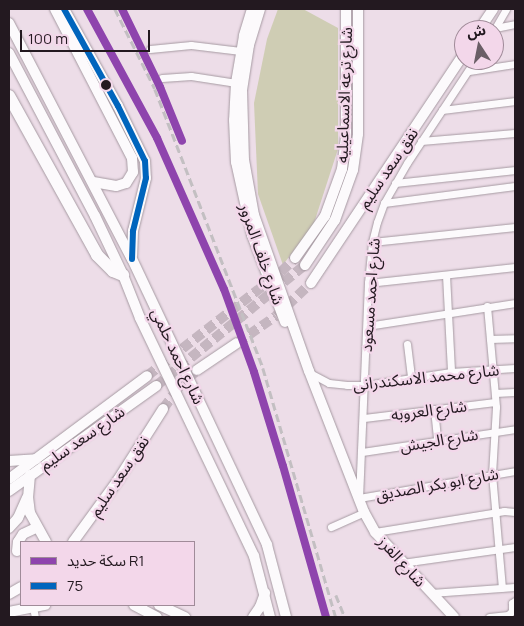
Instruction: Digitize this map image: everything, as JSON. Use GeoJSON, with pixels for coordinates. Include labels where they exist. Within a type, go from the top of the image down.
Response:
{"type":"FeatureCollection","features":[{"type":"Feature","properties":{"kind":"highway"},"geometry":{"type":"LineString","coordinates":[[9,96],[93,248],[107,266],[123,275]]}},
{"type":"Feature","properties":{"kind":"main road"},"geometry":{"type":"LineString","coordinates":[[55,9],[132,158],[133,172],[129,180],[123,185],[112,186],[93,182]]}},
{"type":"Feature","properties":{"kind":"main road"},"geometry":{"type":"LineString","coordinates":[[64,9],[145,160],[146,178],[133,231],[132,258]]}},
{"type":"Feature","properties":{"kind":"main road","name":"شارع خلف المرور"},"geometry":{"type":"LineString","coordinates":[[252,9],[240,51],[236,83],[234,141],[247,218],[298,358],[307,372],[310,373]]}},
{"type":"Feature","properties":{"kind":"main road","name":"شارع خلف المرور"},"geometry":{"type":"LineString","coordinates":[[260,9],[249,45],[242,90],[242,129],[247,183],[260,231],[310,373],[359,498]]}},
{"type":"Feature","properties":{"kind":"main road","name":"شارع ترعه الاسماعيليه"},"geometry":{"type":"LineString","coordinates":[[295,258],[325,216],[342,169],[346,136],[346,9]]}},
{"type":"Feature","properties":{"kind":"main road","name":"شارع ترعه الاسماعيليه"},"geometry":{"type":"LineString","coordinates":[[306,265],[335,220],[354,170],[358,134],[358,9]]}},
{"type":"Feature","properties":{"kind":"main road"},"geometry":{"type":"LineString","coordinates":[[486,20],[493,9]]}},
{"type":"Feature","properties":{"kind":"main road","name":"شارع احمد حلمي"},"geometry":{"type":"LineString","coordinates":[[9,23],[132,258],[267,545],[286,617]]}},
{"type":"Feature","properties":{"kind":"main road","name":"شارع احمد حلمي"},"geometry":{"type":"LineString","coordinates":[[9,54],[95,216],[123,275],[140,318],[254,556],[270,617]]}},
{"type":"Feature","properties":{"kind":"main road","name":"نفق سعد سليم"},"geometry":{"type":"LineString","coordinates":[[311,283],[454,69]]}},
{"type":"Feature","properties":{"kind":"main road"},"geometry":{"type":"LineString","coordinates":[[197,370],[237,343]]}},
{"type":"Feature","properties":{"kind":"main road","name":"شارع سعد سليم"},"geometry":{"type":"LineString","coordinates":[[9,479],[147,376]]}},
{"type":"Feature","properties":{"kind":"main road","name":"شارع سعد سليم"},"geometry":{"type":"LineString","coordinates":[[9,491],[156,386]]}},
{"type":"Feature","properties":{"kind":"main road","name":"نفق سعد سليم"},"geometry":{"type":"LineString","coordinates":[[74,541],[118,480],[163,409]]}},
{"type":"Feature","properties":{"kind":"main road"},"geometry":{"type":"LineString","coordinates":[[9,462],[36,459]]}},
{"type":"Feature","properties":{"kind":"main road"},"geometry":{"type":"LineString","coordinates":[[30,475],[28,497],[30,513],[36,528],[45,541]]}},
{"type":"Feature","properties":{"kind":"main road"},"geometry":{"type":"LineString","coordinates":[[9,528],[18,518],[28,497]]}},
{"type":"Feature","properties":{"kind":"main road","name":"شارع الفرز"},"geometry":{"type":"LineString","coordinates":[[359,498],[375,532],[454,617]]}},
{"type":"Feature","properties":{"kind":"main road"},"geometry":{"type":"LineString","coordinates":[[16,550],[23,534],[36,528]]}},
{"type":"Feature","properties":{"kind":"main road"},"geometry":{"type":"LineString","coordinates":[[9,594],[20,588]]}},
{"type":"Feature","properties":{"kind":"main road"},"geometry":{"type":"LineString","coordinates":[[253,617],[260,607],[265,593]]}},
{"type":"Feature","properties":{"kind":"main road"},"geometry":{"type":"LineString","coordinates":[[136,606],[157,617]]}},
{"type":"Feature","properties":{"kind":"main road"},"geometry":{"type":"LineString","coordinates":[[161,606],[184,617]]}},
{"type":"Feature","properties":{"kind":"main road"},"geometry":{"type":"LineString","coordinates":[[9,612],[34,612]]}},
{"type":"Feature","properties":{"kind":"street"},"geometry":{"type":"LineString","coordinates":[[499,20],[506,9]]}},
{"type":"Feature","properties":{"kind":"street"},"geometry":{"type":"LineString","coordinates":[[150,48],[191,45],[240,51]]}},
{"type":"Feature","properties":{"kind":"street"},"geometry":{"type":"LineString","coordinates":[[469,71],[515,64]]}},
{"type":"Feature","properties":{"kind":"street","name":"شارع احمد مسعود"},"geometry":{"type":"LineString","coordinates":[[359,498],[366,384],[368,283],[372,242],[384,203],[395,183],[469,71]]}},
{"type":"Feature","properties":{"kind":"street"},"geometry":{"type":"LineString","coordinates":[[162,78],[191,76],[236,83]]}},
{"type":"Feature","properties":{"kind":"street"},"geometry":{"type":"LineString","coordinates":[[442,110],[515,101]]}},
{"type":"Feature","properties":{"kind":"street"},"geometry":{"type":"LineString","coordinates":[[422,142],[515,133]]}},
{"type":"Feature","properties":{"kind":"street"},"geometry":{"type":"LineString","coordinates":[[395,183],[515,170]]}},
{"type":"Feature","properties":{"kind":"street"},"geometry":{"type":"LineString","coordinates":[[384,203],[515,186]]}},
{"type":"Feature","properties":{"kind":"street"},"geometry":{"type":"LineString","coordinates":[[372,242],[515,227]]}},
{"type":"Feature","properties":{"kind":"street"},"geometry":{"type":"LineString","coordinates":[[368,283],[515,267]]}},
{"type":"Feature","properties":{"kind":"street"},"geometry":{"type":"LineString","coordinates":[[446,275],[452,372]]}},
{"type":"Feature","properties":{"kind":"street"},"geometry":{"type":"LineString","coordinates":[[367,326],[515,303]]}},
{"type":"Feature","properties":{"kind":"street"},"geometry":{"type":"LineString","coordinates":[[487,306],[495,393],[496,431],[492,474],[502,588]]}},
{"type":"Feature","properties":{"kind":"street"},"geometry":{"type":"LineString","coordinates":[[490,339],[515,338]]}},
{"type":"Feature","properties":{"kind":"street"},"geometry":{"type":"LineString","coordinates":[[407,344],[411,377]]}},
{"type":"Feature","properties":{"kind":"street","name":"شارع محمد الاسكندرانى"},"geometry":{"type":"LineString","coordinates":[[310,373],[329,383],[366,384],[452,372],[515,368]]}},
{"type":"Feature","properties":{"kind":"street"},"geometry":{"type":"LineString","coordinates":[[495,393],[515,392]]}},
{"type":"Feature","properties":{"kind":"street","name":"شارع العروبه"},"geometry":{"type":"LineString","coordinates":[[364,418],[495,402]]}},
{"type":"Feature","properties":{"kind":"street"},"geometry":{"type":"LineString","coordinates":[[434,409],[438,440]]}},
{"type":"Feature","properties":{"kind":"street","name":"شارع الجيش"},"geometry":{"type":"LineString","coordinates":[[362,452],[515,429]]}},
{"type":"Feature","properties":{"kind":"street","name":"شارع ابو بكر الصديق"},"geometry":{"type":"LineString","coordinates":[[359,498],[515,471]]}},
{"type":"Feature","properties":{"kind":"street"},"geometry":{"type":"LineString","coordinates":[[331,527],[364,512]]}},
{"type":"Feature","properties":{"kind":"street"},"geometry":{"type":"LineString","coordinates":[[375,532],[496,513],[515,512]]}},
{"type":"Feature","properties":{"kind":"street"},"geometry":{"type":"LineString","coordinates":[[402,563],[515,547]]}},
{"type":"Feature","properties":{"kind":"street"},"geometry":{"type":"LineString","coordinates":[[431,593],[515,587]]}},
{"type":"Feature","properties":{"kind":"street"},"geometry":{"type":"LineString","coordinates":[[489,617],[508,615],[512,611],[512,603],[515,601]]}},
{"type":"Feature","properties":{"kind":"shaded area"},"geometry":{"type":"Polygon","coordinates":[[[278,9],[303,9],[338,28],[338,149],[314,223],[283,265],[258,194],[254,103],[267,39],[278,9]]]}},
{"type":"Feature","properties":{"kind":"tunnel"},"geometry":{"type":"LineString","coordinates":[[147,376],[281,272],[295,258]]}},
{"type":"Feature","properties":{"kind":"tunnel"},"geometry":{"type":"LineString","coordinates":[[156,386],[305,265]]}},
{"type":"Feature","properties":{"kind":"tunnel"},"geometry":{"type":"LineString","coordinates":[[237,343],[276,316],[311,283]]}},
{"type":"Feature","properties":{"kind":"tunnel"},"geometry":{"type":"LineString","coordinates":[[163,409],[178,388],[195,372]]}},
{"type":"Feature","properties":{"kind":"railway"},"geometry":{"type":"LineString","coordinates":[[87,9],[157,138],[224,289],[254,372],[326,617]]}},
{"type":"Feature","properties":{"kind":"railway"},"geometry":{"type":"LineString","coordinates":[[115,9],[155,89],[263,368],[336,617]]}},
{"type":"Feature","properties":{"kind":"railway"},"geometry":{"type":"LineString","coordinates":[[336,595],[345,617]]}},
{"type":"Feature","properties":{"kind":"rail line","name":"R1"},"geometry":{"type":"LineString","coordinates":[[87,9],[157,138],[224,289],[254,372],[326,617]]}},
{"type":"Feature","properties":{"kind":"rail line","name":"R1"},"geometry":{"type":"LineString","coordinates":[[122,9],[160,87],[182,141]]}},
{"type":"Feature","properties":{"kind":"transit line","name":"75"},"geometry":{"type":"LineString","coordinates":[[64,9],[118,106],[145,161],[146,178],[133,231],[132,259]]}}]}
